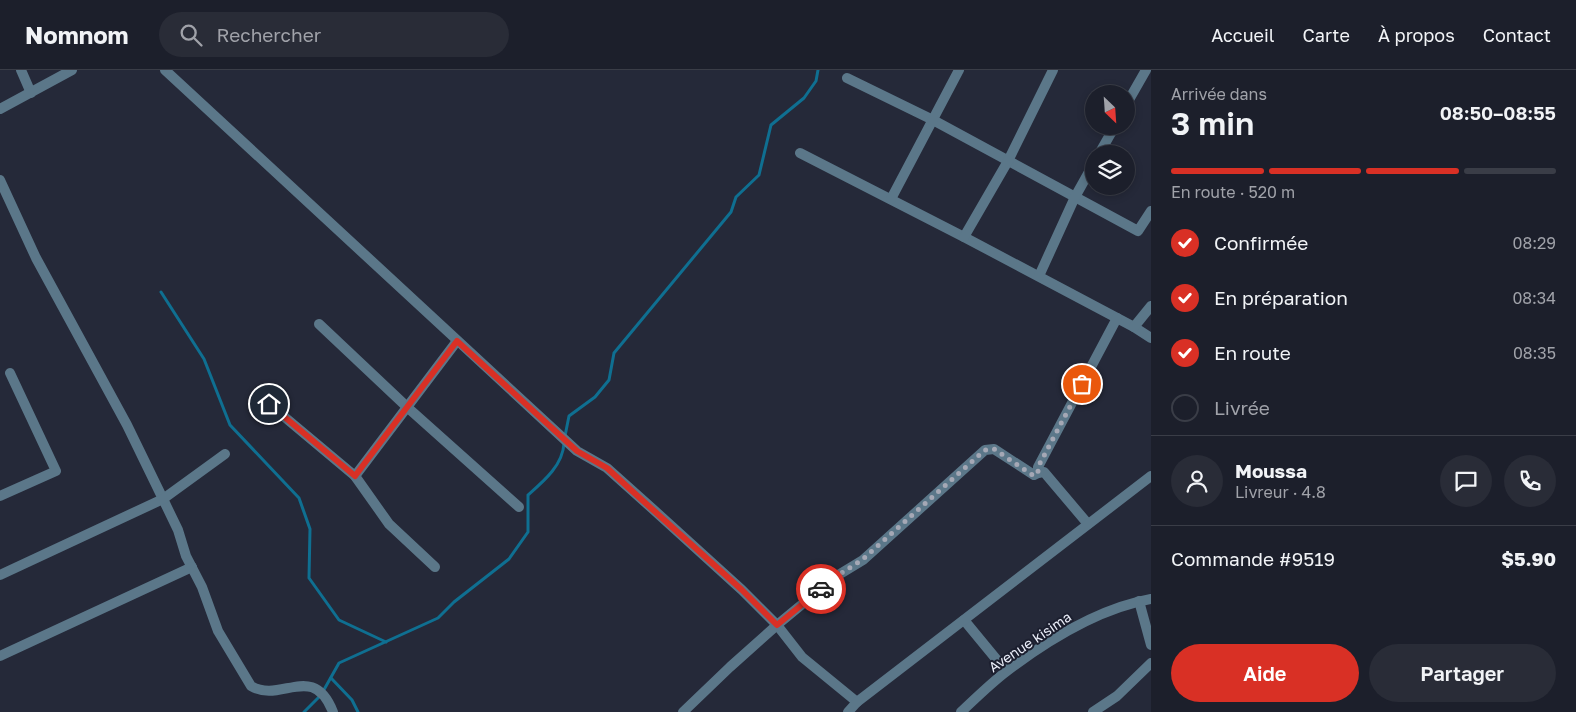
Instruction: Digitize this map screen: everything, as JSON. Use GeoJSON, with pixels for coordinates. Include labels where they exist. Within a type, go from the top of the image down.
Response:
{"type":"FeatureCollection","features":[{"type":"Feature","properties":{"kind":"street"},"geometry":{"type":"LineString","coordinates":[[21,70],[31,93]]}},
{"type":"Feature","properties":{"kind":"street"},"geometry":{"type":"LineString","coordinates":[[0,108],[72,70]]}},
{"type":"Feature","properties":{"kind":"street"},"geometry":{"type":"LineString","coordinates":[[165,70],[577,451],[607,468],[742,590],[777,625],[802,657],[857,702]]}},
{"type":"Feature","properties":{"kind":"street"},"geometry":{"type":"LineString","coordinates":[[891,199],[959,70]]}},
{"type":"Feature","properties":{"kind":"street"},"geometry":{"type":"LineString","coordinates":[[964,236],[1008,161],[1053,70]]}},
{"type":"Feature","properties":{"kind":"street"},"geometry":{"type":"LineString","coordinates":[[1135,90],[1146,71]]}},
{"type":"Feature","properties":{"kind":"street"},"geometry":{"type":"LineString","coordinates":[[847,78],[933,120],[1138,231],[1151,211]]}},
{"type":"Feature","properties":{"kind":"street"},"geometry":{"type":"LineString","coordinates":[[800,153],[964,236],[1134,327],[1151,338]]}},
{"type":"Feature","properties":{"kind":"street"},"geometry":{"type":"LineString","coordinates":[[1039,276],[1085,179]]}},
{"type":"Feature","properties":{"kind":"street"},"geometry":{"type":"LineString","coordinates":[[0,180],[36,258],[127,425],[163,498],[178,530],[186,556],[202,587],[218,631],[251,686],[259,691],[311,686],[328,700],[333,712]]}},
{"type":"Feature","properties":{"kind":"street"},"geometry":{"type":"LineString","coordinates":[[1134,327],[1151,306]]}},
{"type":"Feature","properties":{"kind":"street"},"geometry":{"type":"LineString","coordinates":[[1038,472],[1038,467],[1117,318]]}},
{"type":"Feature","properties":{"kind":"street"},"geometry":{"type":"LineString","coordinates":[[320,324],[407,407],[519,507]]}},
{"type":"Feature","properties":{"kind":"street"},"geometry":{"type":"LineString","coordinates":[[355,476],[457,341]]}},
{"type":"Feature","properties":{"kind":"street"},"geometry":{"type":"LineString","coordinates":[[0,496],[56,471],[10,373]]}},
{"type":"Feature","properties":{"kind":"street"},"geometry":{"type":"LineString","coordinates":[[269,404],[355,476],[390,524],[435,567]]}},
{"type":"Feature","properties":{"kind":"street"},"geometry":{"type":"LineString","coordinates":[[683,712],[777,625],[835,577],[862,560],[985,450],[994,449],[1034,476],[1038,472],[1044,472],[1088,524]]}},
{"type":"Feature","properties":{"kind":"street"},"geometry":{"type":"LineString","coordinates":[[0,575],[163,498],[226,454]]}},
{"type":"Feature","properties":{"kind":"street"},"geometry":{"type":"LineString","coordinates":[[848,712],[857,702],[1151,476]]}},
{"type":"Feature","properties":{"kind":"street"},"geometry":{"type":"LineString","coordinates":[[0,656],[192,567]]}},
{"type":"Feature","properties":{"kind":"street","name":"Avenue kisima"},"geometry":{"type":"LineString","coordinates":[[960,712],[1006,671],[1071,629],[1129,603],[1151,599]]}},
{"type":"Feature","properties":{"kind":"street"},"geometry":{"type":"LineString","coordinates":[[1139,601],[1151,644]]}},
{"type":"Feature","properties":{"kind":"street"},"geometry":{"type":"LineString","coordinates":[[964,620],[1006,671]]}},
{"type":"Feature","properties":{"kind":"street"},"geometry":{"type":"LineString","coordinates":[[1093,712],[1117,696],[1151,663]]}},
{"type":"Feature","properties":{"kind":"waterway"},"geometry":{"type":"LineString","coordinates":[[565,436],[569,416],[595,397],[609,380],[614,353],[731,212],[736,197],[759,175],[771,125],[804,98],[816,81],[818,70]]}},
{"type":"Feature","properties":{"kind":"waterway"},"geometry":{"type":"LineString","coordinates":[[161,292],[204,359],[230,425],[299,498],[310,529],[309,578],[339,620],[386,642]]}},
{"type":"Feature","properties":{"kind":"waterway"},"geometry":{"type":"LineString","coordinates":[[304,712],[321,695],[339,663],[438,618],[454,602],[509,559],[528,532],[528,495],[552,472],[563,451],[564,443]]}},
{"type":"Feature","properties":{"kind":"waterway"},"geometry":{"type":"LineString","coordinates":[[331,678],[352,700],[358,712]]}},
{"type":"Feature","properties":{"kind":"way so far"},"geometry":{"type":"LineString","coordinates":[[821,589],[835,577],[862,560],[985,450],[994,449],[1034,476],[1038,472],[1038,467],[1082,384]]}},
{"type":"Feature","properties":{"kind":"route"},"geometry":{"type":"LineString","coordinates":[[269,404],[355,476],[457,341],[577,451],[607,468],[742,590],[777,625],[821,589]]}}]}
